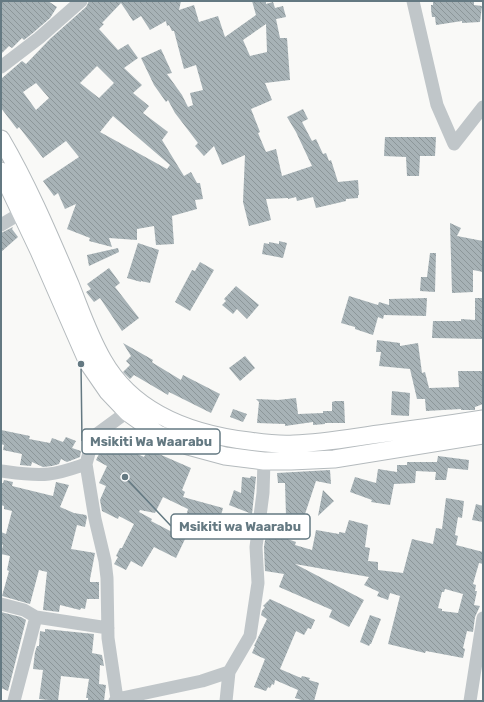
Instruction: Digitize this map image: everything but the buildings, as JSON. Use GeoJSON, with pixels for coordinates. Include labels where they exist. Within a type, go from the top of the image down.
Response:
{"type":"FeatureCollection","features":[{"type":"Feature","properties":{"kind":"main road"},"geometry":{"type":"LineString","coordinates":[[1,139],[36,208],[102,359],[117,382],[133,397],[161,416],[202,433],[232,439],[293,444],[322,442],[483,419]]}},
{"type":"Feature","properties":{"kind":"main road"},"geometry":{"type":"LineString","coordinates":[[1,171],[88,363],[108,392],[127,412],[158,434],[188,446],[225,456],[264,461],[334,459],[483,435]]}},
{"type":"Feature","properties":{"kind":"street"},"geometry":{"type":"LineString","coordinates":[[1,67],[39,38],[81,1]]}},
{"type":"Feature","properties":{"kind":"street"},"geometry":{"type":"LineString","coordinates":[[413,1],[437,105],[454,144],[483,107]]}},
{"type":"Feature","properties":{"kind":"street"},"geometry":{"type":"LineString","coordinates":[[1,224],[21,213]]}},
{"type":"Feature","properties":{"kind":"street"},"geometry":{"type":"LineString","coordinates":[[127,412],[97,434],[92,442],[86,464],[95,519],[105,561],[107,578],[108,638],[116,700],[202,681],[229,672]]}},
{"type":"Feature","properties":{"kind":"street"},"geometry":{"type":"LineString","coordinates":[[226,701],[229,672],[250,636],[258,583],[256,548],[263,493],[264,461]]}},
{"type":"Feature","properties":{"kind":"street"},"geometry":{"type":"LineString","coordinates":[[1,471],[48,474],[68,470],[86,464]]}},
{"type":"Feature","properties":{"kind":"street"},"geometry":{"type":"LineString","coordinates":[[1,604],[24,610],[36,617],[108,628]]}},
{"type":"Feature","properties":{"kind":"street"},"geometry":{"type":"LineString","coordinates":[[14,701],[36,617]]}},
{"type":"Feature","properties":{"kind":"street"},"geometry":{"type":"LineString","coordinates":[[470,701],[483,618]]}},
{"type":"Feature","properties":{"kind":"place","name":"Msikiti Wa Waarabu"},"geometry":{"type":"Point","coordinates":[81,364]}},
{"type":"Feature","properties":{"kind":"place","name":"Msikiti wa Waarabu"},"geometry":{"type":"Point","coordinates":[125,477]}}]}
